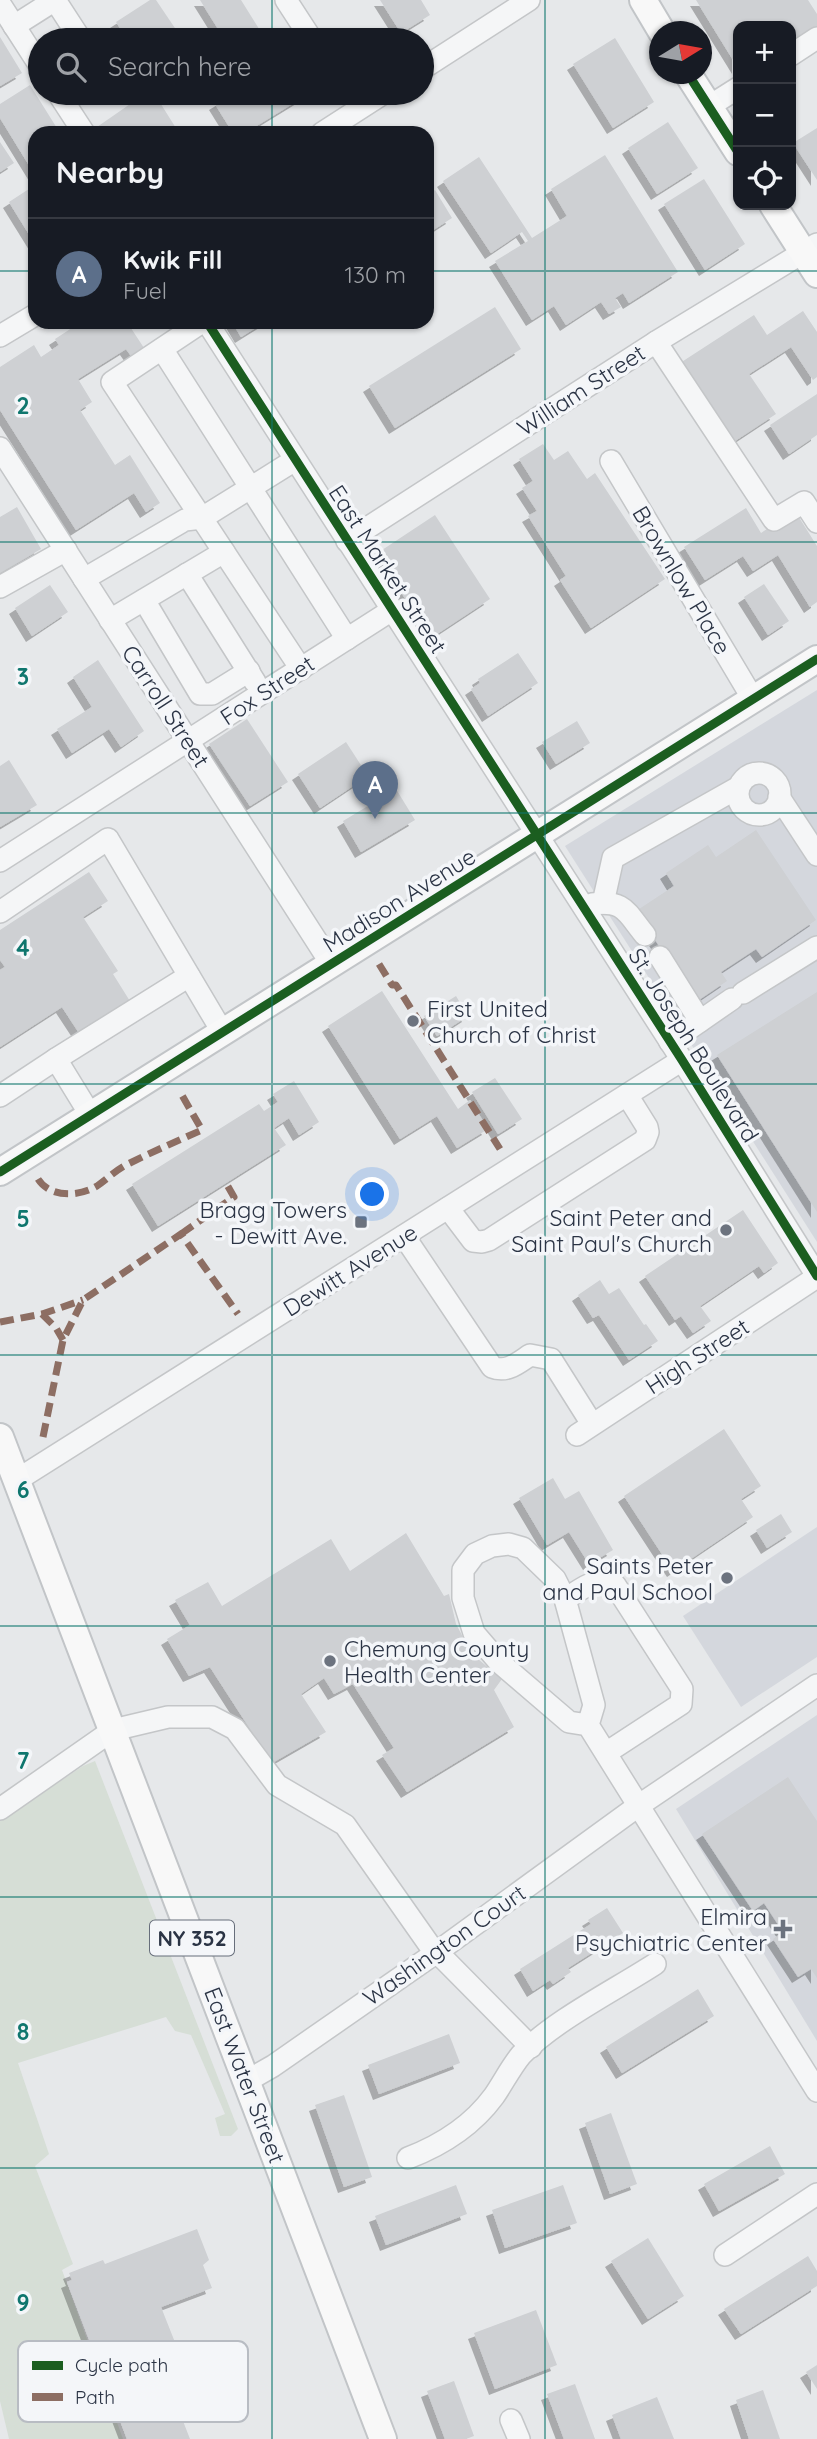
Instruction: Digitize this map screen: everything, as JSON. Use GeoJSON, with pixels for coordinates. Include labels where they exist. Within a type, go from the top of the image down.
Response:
{"type":"FeatureCollection","features":[{"type":"Feature","properties":{"kind":"main road"},"geometry":{"type":"LineString","coordinates":[[643,0],[655,21]]}},
{"type":"Feature","properties":{"kind":"main road"},"geometry":{"type":"LineString","coordinates":[[694,84],[735,147]]}},
{"type":"Feature","properties":{"kind":"main road"},"geometry":{"type":"LineString","coordinates":[[777,210],[813,256]]}},
{"type":"Feature","properties":{"kind":"main road","name":"Madison Avenue"},"geometry":{"type":"LineString","coordinates":[[0,1172],[817,659]]}},
{"type":"Feature","properties":{"kind":"main road","name":"East Water Street"},"geometry":{"type":"LineString","coordinates":[[0,1437],[383,2439]]}},
{"type":"Feature","properties":{"kind":"street"},"geometry":{"type":"LineString","coordinates":[[14,26],[55,0],[74,28]]}},
{"type":"Feature","properties":{"kind":"street"},"geometry":{"type":"LineString","coordinates":[[286,0],[304,28]]}},
{"type":"Feature","properties":{"kind":"street"},"geometry":{"type":"LineString","coordinates":[[434,61],[529,0]]}},
{"type":"Feature","properties":{"kind":"street"},"geometry":{"type":"LineString","coordinates":[[0,4],[28,48]]}},
{"type":"Feature","properties":{"kind":"street"},"geometry":{"type":"LineString","coordinates":[[796,52],[817,38]]}},
{"type":"Feature","properties":{"kind":"street"},"geometry":{"type":"LineString","coordinates":[[708,107],[733,91]]}},
{"type":"Feature","properties":{"kind":"street"},"geometry":{"type":"LineString","coordinates":[[66,105],[79,126]]}},
{"type":"Feature","properties":{"kind":"street"},"geometry":{"type":"LineString","coordinates":[[329,126],[348,105]]}},
{"type":"Feature","properties":{"kind":"street","name":"William Street"},"geometry":{"type":"LineString","coordinates":[[347,541],[656,342],[813,256]]}},
{"type":"Feature","properties":{"kind":"street"},"geometry":{"type":"LineString","coordinates":[[0,336],[28,319]]}},
{"type":"Feature","properties":{"kind":"street"},"geometry":{"type":"LineString","coordinates":[[193,329],[112,382],[300,668]]}},
{"type":"Feature","properties":{"kind":"street","name":"East Market Street"},"geometry":{"type":"LineString","coordinates":[[209,329],[538,836]]}},
{"type":"Feature","properties":{"kind":"street"},"geometry":{"type":"LineString","coordinates":[[656,342],[774,520],[804,502],[817,522]]}},
{"type":"Feature","properties":{"kind":"street"},"geometry":{"type":"LineString","coordinates":[[162,349],[347,639]]}},
{"type":"Feature","properties":{"kind":"street","name":"Carroll Street"},"geometry":{"type":"LineString","coordinates":[[0,448],[7,477],[66,550],[332,965]]}},
{"type":"Feature","properties":{"kind":"street"},"geometry":{"type":"LineString","coordinates":[[84,579],[186,520],[202,518],[295,460]]}},
{"type":"Feature","properties":{"kind":"street","name":"Brownlow Place"},"geometry":{"type":"LineString","coordinates":[[611,461],[753,699]]}},
{"type":"Feature","properties":{"kind":"street"},"geometry":{"type":"LineString","coordinates":[[0,587],[66,550]]}},
{"type":"Feature","properties":{"kind":"street"},"geometry":{"type":"LineString","coordinates":[[110,620],[224,552]]}},
{"type":"Feature","properties":{"kind":"street"},"geometry":{"type":"LineString","coordinates":[[187,574],[262,693]]}},
{"type":"Feature","properties":{"kind":"street"},"geometry":{"type":"LineString","coordinates":[[144,600],[200,694],[212,694],[249,671]]}},
{"type":"Feature","properties":{"kind":"street","name":"Fox Street"},"geometry":{"type":"LineString","coordinates":[[0,861],[392,610]]}},
{"type":"Feature","properties":{"kind":"street"},"geometry":{"type":"LineString","coordinates":[[593,904],[613,858],[739,787],[747,776],[760,773],[773,778],[779,790],[777,803],[767,813],[754,814],[742,806],[739,787]]}},
{"type":"Feature","properties":{"kind":"street"},"geometry":{"type":"LineString","coordinates":[[779,797],[817,855]]}},
{"type":"Feature","properties":{"kind":"street","name":"St. Joseph Boulevard"},"geometry":{"type":"LineString","coordinates":[[538,836],[593,904],[676,1051],[817,1277]]}},
{"type":"Feature","properties":{"kind":"street"},"geometry":{"type":"LineString","coordinates":[[2,906],[108,839],[223,1033]]}},
{"type":"Feature","properties":{"kind":"street"},"geometry":{"type":"LineString","coordinates":[[593,904],[610,902],[621,906],[645,935]]}},
{"type":"Feature","properties":{"kind":"street","name":"Dewitt Avenue"},"geometry":{"type":"LineString","coordinates":[[17,1480],[627,1095],[676,1051],[700,1021],[817,947]]}},
{"type":"Feature","properties":{"kind":"street"},"geometry":{"type":"LineString","coordinates":[[660,957],[700,1021]]}},
{"type":"Feature","properties":{"kind":"street"},"geometry":{"type":"LineString","coordinates":[[0,1096],[189,976]]}},
{"type":"Feature","properties":{"kind":"street"},"geometry":{"type":"LineString","coordinates":[[56,1059],[91,1116]]}},
{"type":"Feature","properties":{"kind":"street"},"geometry":{"type":"LineString","coordinates":[[448,1208],[473,1241],[489,1240],[645,1140],[647,1127],[627,1095]]}},
{"type":"Feature","properties":{"kind":"street","name":"High Street"},"geometry":{"type":"LineString","coordinates":[[404,1236],[492,1367],[500,1370],[508,1368],[530,1355],[551,1359],[585,1430],[817,1277]]}},
{"type":"Feature","properties":{"kind":"street"},"geometry":{"type":"LineString","coordinates":[[588,1725],[594,1705],[565,1599],[555,1578],[523,1548],[509,1544],[492,1546],[475,1554],[463,1570],[463,1598],[474,1633],[499,1662],[569,1722],[588,1725],[817,2091]]}},
{"type":"Feature","properties":{"kind":"street"},"geometry":{"type":"LineString","coordinates":[[565,1599],[599,1580],[607,1580],[614,1585],[682,1689],[681,1704],[606,1753]]}},
{"type":"Feature","properties":{"kind":"street","name":"Washington Court"},"geometry":{"type":"LineString","coordinates":[[247,2081],[436,1952],[638,1806],[817,1685]]}},
{"type":"Feature","properties":{"kind":"street"},"geometry":{"type":"LineString","coordinates":[[0,1809],[113,1730],[168,1717],[212,1717],[235,1729],[277,1785],[345,1825],[436,1952],[531,2047]]}},
{"type":"Feature","properties":{"kind":"street"},"geometry":{"type":"LineString","coordinates":[[408,2158],[435,2148],[471,2122],[492,2098],[519,2057],[547,2032],[655,1965]]}},
{"type":"Feature","properties":{"kind":"street"},"geometry":{"type":"LineString","coordinates":[[725,2255],[817,2194]]}},
{"type":"Feature","properties":{"kind":"shaded area"},"geometry":{"type":"Polygon","coordinates":[[[817,690],[817,1242],[565,846],[817,690]]]}},
{"type":"Feature","properties":{"kind":"shaded area"},"geometry":{"type":"Polygon","coordinates":[[[817,1527],[817,1657],[741,1707],[683,1616],[817,1527]]]}},
{"type":"Feature","properties":{"kind":"shaded area","name":"Elmira Psychiatric Center"},"geometry":{"type":"Polygon","coordinates":[[[817,1715],[817,2041],[676,1809],[817,1715]]]}},
{"type":"Feature","properties":{"kind":"shaded area"},"geometry":{"type":"Polygon","coordinates":[[[95,1761],[238,2129],[231,2136],[220,2136],[215,2118],[225,2114],[191,2035],[175,2031],[166,2017],[18,2063],[49,2154],[35,2166],[73,2264],[62,2270],[88,2341],[18,2341],[18,2422],[117,2422],[123,2439],[9,2439],[0,2401],[0,1821],[83,1766],[95,1761]]]}},
{"type":"Feature","properties":{"kind":"building"},"geometry":{"type":"Polygon","coordinates":[[[150,0],[156,0],[175,28],[120,28],[116,22],[150,0]]]}},
{"type":"Feature","properties":{"kind":"building"},"geometry":{"type":"Polygon","coordinates":[[[200,0],[241,0],[258,28],[218,28],[200,0]]]}},
{"type":"Feature","properties":{"kind":"building"},"geometry":{"type":"Polygon","coordinates":[[[380,0],[421,0],[430,15],[409,28],[398,28],[380,0]]]}},
{"type":"Feature","properties":{"kind":"building"},"geometry":{"type":"Polygon","coordinates":[[[696,0],[808,0],[817,14],[817,26],[796,40],[796,21],[733,21],[733,60],[712,26],[712,21],[709,21],[696,0]]]}},
{"type":"Feature","properties":{"kind":"building"},"geometry":{"type":"Polygon","coordinates":[[[0,37],[22,73],[0,86],[0,37]]]}},
{"type":"Feature","properties":{"kind":"building"},"geometry":{"type":"Polygon","coordinates":[[[615,38],[654,102],[613,128],[573,64],[615,38]]]}},
{"type":"Feature","properties":{"kind":"building"},"geometry":{"type":"Polygon","coordinates":[[[28,86],[28,105],[42,105],[56,126],[28,126],[28,164],[0,118],[0,104],[28,86]]]}},
{"type":"Feature","properties":{"kind":"building"},"geometry":{"type":"Polygon","coordinates":[[[129,105],[162,105],[175,126],[98,126],[129,105]]]}},
{"type":"Feature","properties":{"kind":"building"},"geometry":{"type":"Polygon","coordinates":[[[216,105],[291,105],[256,126],[229,126],[216,105]]]}},
{"type":"Feature","properties":{"kind":"building"},"geometry":{"type":"Polygon","coordinates":[[[668,122],[698,168],[657,194],[628,148],[668,122]]]}},
{"type":"Feature","properties":{"kind":"building"},"geometry":{"type":"Polygon","coordinates":[[[817,128],[817,180],[796,148],[796,141],[817,128]]]}},
{"type":"Feature","properties":{"kind":"building"},"geometry":{"type":"Polygon","coordinates":[[[0,142],[14,163],[0,172],[0,142]]]}},
{"type":"Feature","properties":{"kind":"building"},"geometry":{"type":"Polygon","coordinates":[[[605,155],[678,272],[629,303],[623,293],[615,298],[621,307],[609,314],[601,302],[566,325],[554,306],[532,320],[495,261],[528,241],[522,232],[491,253],[443,181],[479,157],[532,238],[567,216],[551,189],[605,155]]]}},
{"type":"Feature","properties":{"kind":"building"},"geometry":{"type":"Polygon","coordinates":[[[704,179],[745,244],[705,270],[664,204],[704,179]]]}},
{"type":"Feature","properties":{"kind":"building"},"geometry":{"type":"Polygon","coordinates":[[[28,190],[28,233],[9,202],[28,190]]]}},
{"type":"Feature","properties":{"kind":"building"},"geometry":{"type":"Polygon","coordinates":[[[434,191],[452,218],[434,230],[434,191]]]}},
{"type":"Feature","properties":{"kind":"building"},"geometry":{"type":"Polygon","coordinates":[[[495,307],[521,349],[395,428],[369,386],[495,307]]]}},
{"type":"Feature","properties":{"kind":"building"},"geometry":{"type":"Polygon","coordinates":[[[803,311],[817,332],[817,377],[813,380],[791,347],[749,374],[776,414],[729,445],[677,365],[754,315],[767,335],[803,311]]]}},
{"type":"Feature","properties":{"kind":"building"},"geometry":{"type":"Polygon","coordinates":[[[70,329],[132,329],[144,348],[131,356],[126,349],[78,379],[92,402],[80,410],[115,465],[130,455],[160,503],[146,512],[134,493],[76,530],[0,410],[0,367],[34,345],[41,357],[59,345],[55,339],[70,329]]]}},
{"type":"Feature","properties":{"kind":"building"},"geometry":{"type":"Polygon","coordinates":[[[236,329],[254,329],[241,337],[236,329]]]}},
{"type":"Feature","properties":{"kind":"building"},"geometry":{"type":"Polygon","coordinates":[[[817,394],[817,435],[789,454],[770,425],[817,394]]]}},
{"type":"Feature","properties":{"kind":"building"},"geometry":{"type":"Polygon","coordinates":[[[543,444],[554,460],[568,451],[587,479],[595,473],[665,579],[591,628],[560,580],[566,576],[528,516],[537,511],[522,488],[533,481],[519,459],[543,444]]]}},
{"type":"Feature","properties":{"kind":"building"},"geometry":{"type":"Polygon","coordinates":[[[17,507],[41,549],[0,573],[0,517],[17,507]]]}},
{"type":"Feature","properties":{"kind":"building"},"geometry":{"type":"Polygon","coordinates":[[[746,508],[761,533],[795,511],[817,546],[817,602],[810,607],[778,555],[753,571],[743,556],[705,580],[684,547],[746,508]]]}},
{"type":"Feature","properties":{"kind":"building"},"geometry":{"type":"Polygon","coordinates":[[[435,515],[490,599],[431,638],[376,554],[435,515]]]}},
{"type":"Feature","properties":{"kind":"building"},"geometry":{"type":"Polygon","coordinates":[[[764,584],[789,621],[768,635],[744,597],[764,584]]]}},
{"type":"Feature","properties":{"kind":"building"},"geometry":{"type":"Polygon","coordinates":[[[50,585],[68,612],[32,636],[15,608],[50,585]]]}},
{"type":"Feature","properties":{"kind":"building"},"geometry":{"type":"Polygon","coordinates":[[[518,653],[538,683],[488,716],[471,689],[480,683],[478,679],[518,653]]]}},
{"type":"Feature","properties":{"kind":"building"},"geometry":{"type":"Polygon","coordinates":[[[98,660],[144,731],[121,747],[109,729],[72,753],[57,729],[92,707],[73,677],[98,660]]]}},
{"type":"Feature","properties":{"kind":"building"},"geometry":{"type":"Polygon","coordinates":[[[247,719],[288,782],[250,806],[209,744],[247,719]]]}},
{"type":"Feature","properties":{"kind":"building"},"geometry":{"type":"Polygon","coordinates":[[[577,721],[590,743],[556,764],[542,742],[577,721]]]}},
{"type":"Feature","properties":{"kind":"building"},"geometry":{"type":"Polygon","coordinates":[[[346,742],[368,776],[320,808],[298,774],[346,742]]]}},
{"type":"Feature","properties":{"kind":"building"},"geometry":{"type":"Polygon","coordinates":[[[9,760],[37,805],[0,827],[0,766],[9,760]]]}},
{"type":"Feature","properties":{"kind":"building"},"geometry":{"type":"Polygon","coordinates":[[[396,789],[415,820],[361,852],[343,821],[396,789]]]}},
{"type":"Feature","properties":{"kind":"building"},"geometry":{"type":"Polygon","coordinates":[[[756,830],[816,920],[762,957],[756,949],[721,972],[727,981],[696,1002],[636,911],[674,886],[666,873],[708,845],[716,857],[756,830]]]}},
{"type":"Feature","properties":{"kind":"building"},"geometry":{"type":"Polygon","coordinates":[[[89,872],[108,901],[83,917],[118,971],[113,974],[133,1006],[83,1039],[62,1007],[0,1047],[0,970],[5,967],[0,960],[0,930],[89,872]]]}},
{"type":"Feature","properties":{"kind":"building"},"geometry":{"type":"Polygon","coordinates":[[[382,991],[458,1109],[470,1100],[488,1129],[457,1148],[437,1116],[400,1139],[328,1026],[382,991]]]}},
{"type":"Feature","properties":{"kind":"building"},"geometry":{"type":"Polygon","coordinates":[[[817,992],[817,1212],[717,1055],[817,992]]]}},
{"type":"Feature","properties":{"kind":"building"},"geometry":{"type":"Polygon","coordinates":[[[456,996],[468,1016],[437,1036],[424,1016],[456,996]]]}},
{"type":"Feature","properties":{"kind":"building"},"geometry":{"type":"Polygon","coordinates":[[[495,1078],[522,1119],[498,1134],[472,1092],[495,1078]]]}},
{"type":"Feature","properties":{"kind":"building"},"geometry":{"type":"Polygon","coordinates":[[[294,1081],[319,1122],[299,1135],[289,1118],[274,1128],[286,1145],[158,1226],[132,1184],[259,1104],[264,1111],[278,1102],[273,1094],[294,1081]]]}},
{"type":"Feature","properties":{"kind":"building"},"geometry":{"type":"Polygon","coordinates":[[[743,1210],[778,1263],[764,1273],[759,1266],[700,1306],[711,1321],[693,1333],[681,1316],[675,1320],[645,1276],[743,1210]]]}},
{"type":"Feature","properties":{"kind":"building"},"geometry":{"type":"Polygon","coordinates":[[[600,1280],[609,1294],[619,1288],[658,1341],[629,1360],[599,1315],[593,1318],[578,1295],[600,1280]]]}},
{"type":"Feature","properties":{"kind":"building"},"geometry":{"type":"Polygon","coordinates":[[[724,1429],[761,1486],[741,1499],[753,1517],[673,1571],[624,1496],[724,1429]]]}},
{"type":"Feature","properties":{"kind":"building"},"geometry":{"type":"Polygon","coordinates":[[[553,1478],[565,1499],[579,1491],[613,1550],[589,1564],[569,1532],[547,1545],[519,1498],[553,1478]]]}},
{"type":"Feature","properties":{"kind":"building"},"geometry":{"type":"Polygon","coordinates":[[[781,1514],[792,1532],[767,1548],[756,1530],[781,1514]]]}},
{"type":"Feature","properties":{"kind":"building","name":"Chemung County Health Center"},"geometry":{"type":"Polygon","coordinates":[[[406,1533],[444,1596],[449,1594],[456,1624],[472,1654],[502,1679],[494,1690],[514,1727],[407,1792],[382,1755],[394,1748],[353,1684],[334,1694],[324,1678],[301,1694],[326,1732],[272,1763],[210,1667],[189,1676],[167,1639],[190,1625],[175,1600],[208,1582],[222,1606],[331,1539],[350,1571],[406,1533]]]}},
{"type":"Feature","properties":{"kind":"building"},"geometry":{"type":"Polygon","coordinates":[[[788,1777],[817,1821],[817,1978],[811,1969],[798,1977],[773,1939],[783,1932],[764,1903],[753,1911],[702,1834],[788,1777]]]}},
{"type":"Feature","properties":{"kind":"building"},"geometry":{"type":"Polygon","coordinates":[[[607,1908],[623,1933],[568,1968],[571,1972],[553,1984],[550,1980],[533,1991],[520,1969],[591,1924],[588,1920],[607,1908]]]}},
{"type":"Feature","properties":{"kind":"building"},"geometry":{"type":"Polygon","coordinates":[[[698,1989],[714,2016],[622,2073],[606,2047],[698,1989]]]}},
{"type":"Feature","properties":{"kind":"building"},"geometry":{"type":"Polygon","coordinates":[[[449,2034],[460,2063],[379,2094],[368,2065],[449,2034]]]}},
{"type":"Feature","properties":{"kind":"building"},"geometry":{"type":"Polygon","coordinates":[[[344,2095],[372,2177],[344,2187],[315,2105],[344,2095]]]}},
{"type":"Feature","properties":{"kind":"building"},"geometry":{"type":"Polygon","coordinates":[[[611,2113],[637,2184],[610,2194],[585,2123],[611,2113]]]}},
{"type":"Feature","properties":{"kind":"building"},"geometry":{"type":"Polygon","coordinates":[[[770,2146],[785,2174],[719,2211],[704,2184],[770,2146]]]}},
{"type":"Feature","properties":{"kind":"building"},"geometry":{"type":"Polygon","coordinates":[[[456,2185],[467,2214],[386,2245],[375,2216],[456,2185]]]}},
{"type":"Feature","properties":{"kind":"building"},"geometry":{"type":"Polygon","coordinates":[[[563,2185],[577,2223],[505,2248],[492,2210],[563,2185]]]}},
{"type":"Feature","properties":{"kind":"building"},"geometry":{"type":"Polygon","coordinates":[[[197,2229],[209,2260],[203,2265],[212,2288],[161,2307],[174,2341],[90,2341],[67,2282],[72,2280],[69,2273],[103,2260],[105,2264],[197,2229]]]}},
{"type":"Feature","properties":{"kind":"building"},"geometry":{"type":"Polygon","coordinates":[[[648,2238],[684,2296],[648,2319],[611,2261],[648,2238]]]}},
{"type":"Feature","properties":{"kind":"building"},"geometry":{"type":"Polygon","coordinates":[[[808,2256],[817,2271],[817,2286],[741,2334],[724,2309],[808,2256]]]}},
{"type":"Feature","properties":{"kind":"building"},"geometry":{"type":"Polygon","coordinates":[[[536,2310],[557,2365],[495,2389],[474,2333],[536,2310]]]}},
{"type":"Feature","properties":{"kind":"building"},"geometry":{"type":"Polygon","coordinates":[[[817,2365],[817,2389],[806,2372],[817,2365]]]}},
{"type":"Feature","properties":{"kind":"building"},"geometry":{"type":"Polygon","coordinates":[[[454,2381],[474,2436],[466,2439],[445,2439],[427,2391],[454,2381]]]}},
{"type":"Feature","properties":{"kind":"building"},"geometry":{"type":"Polygon","coordinates":[[[575,2384],[595,2439],[564,2439],[547,2394],[575,2384]]]}},
{"type":"Feature","properties":{"kind":"building"},"geometry":{"type":"Polygon","coordinates":[[[763,2390],[780,2439],[749,2439],[736,2400],[763,2390]]]}},
{"type":"Feature","properties":{"kind":"building"},"geometry":{"type":"Polygon","coordinates":[[[657,2397],[674,2439],[621,2439],[612,2415],[657,2397]]]}},
{"type":"Feature","properties":{"kind":"building"},"geometry":{"type":"Polygon","coordinates":[[[121,2422],[183,2422],[190,2439],[127,2439],[121,2422]]]}},
{"type":"Feature","properties":{"kind":"marked path"},"geometry":{"type":"LineString","coordinates":[[379,964],[392,985],[396,985],[500,1149]]}},
{"type":"Feature","properties":{"kind":"marked path"},"geometry":{"type":"LineString","coordinates":[[38,1179],[50,1190],[65,1194],[90,1190],[128,1164],[202,1130],[179,1090]]}},
{"type":"Feature","properties":{"kind":"marked path"},"geometry":{"type":"LineString","coordinates":[[181,1234],[234,1197],[226,1183]]}},
{"type":"Feature","properties":{"kind":"marked path"},"geometry":{"type":"LineString","coordinates":[[43,1437],[63,1340],[83,1300],[181,1234],[238,1314]]}},
{"type":"Feature","properties":{"kind":"marked path"},"geometry":{"type":"LineString","coordinates":[[0,1322],[42,1314],[83,1300]]}},
{"type":"Feature","properties":{"kind":"marked path"},"geometry":{"type":"LineString","coordinates":[[42,1314],[63,1340]]}},
{"type":"Feature","properties":{"kind":"cycle path"},"geometry":{"type":"LineString","coordinates":[[694,84],[735,147]]}},
{"type":"Feature","properties":{"kind":"cycle path"},"geometry":{"type":"LineString","coordinates":[[212,329],[682,1060],[817,1276]]}},
{"type":"Feature","properties":{"kind":"cycle path"},"geometry":{"type":"LineString","coordinates":[[0,1172],[817,659]]}},
{"type":"Feature","properties":{"kind":"place","name":"Kwik Fill"},"geometry":{"type":"Point","coordinates":[375,819]}},
{"type":"Feature","properties":{"kind":"place","name":"First United Church of Christ"},"geometry":{"type":"Point","coordinates":[413,1021]}},
{"type":"Feature","properties":{"kind":"place","name":"Bragg Towers - Dewitt Ave."},"geometry":{"type":"Point","coordinates":[361,1222]}},
{"type":"Feature","properties":{"kind":"place","name":"Saint Peter and Saint Paul's Church"},"geometry":{"type":"Point","coordinates":[726,1230]}},
{"type":"Feature","properties":{"kind":"place","name":"Saints Peter and Paul School"},"geometry":{"type":"Point","coordinates":[727,1578]}},
{"type":"Feature","properties":{"kind":"place","name":"Chemung County Health Center"},"geometry":{"type":"Point","coordinates":[330,1661]}},
{"type":"Feature","properties":{"kind":"place","name":"Elmira Psychiatric Center"},"geometry":{"type":"Point","coordinates":[783,1929]}}]}
